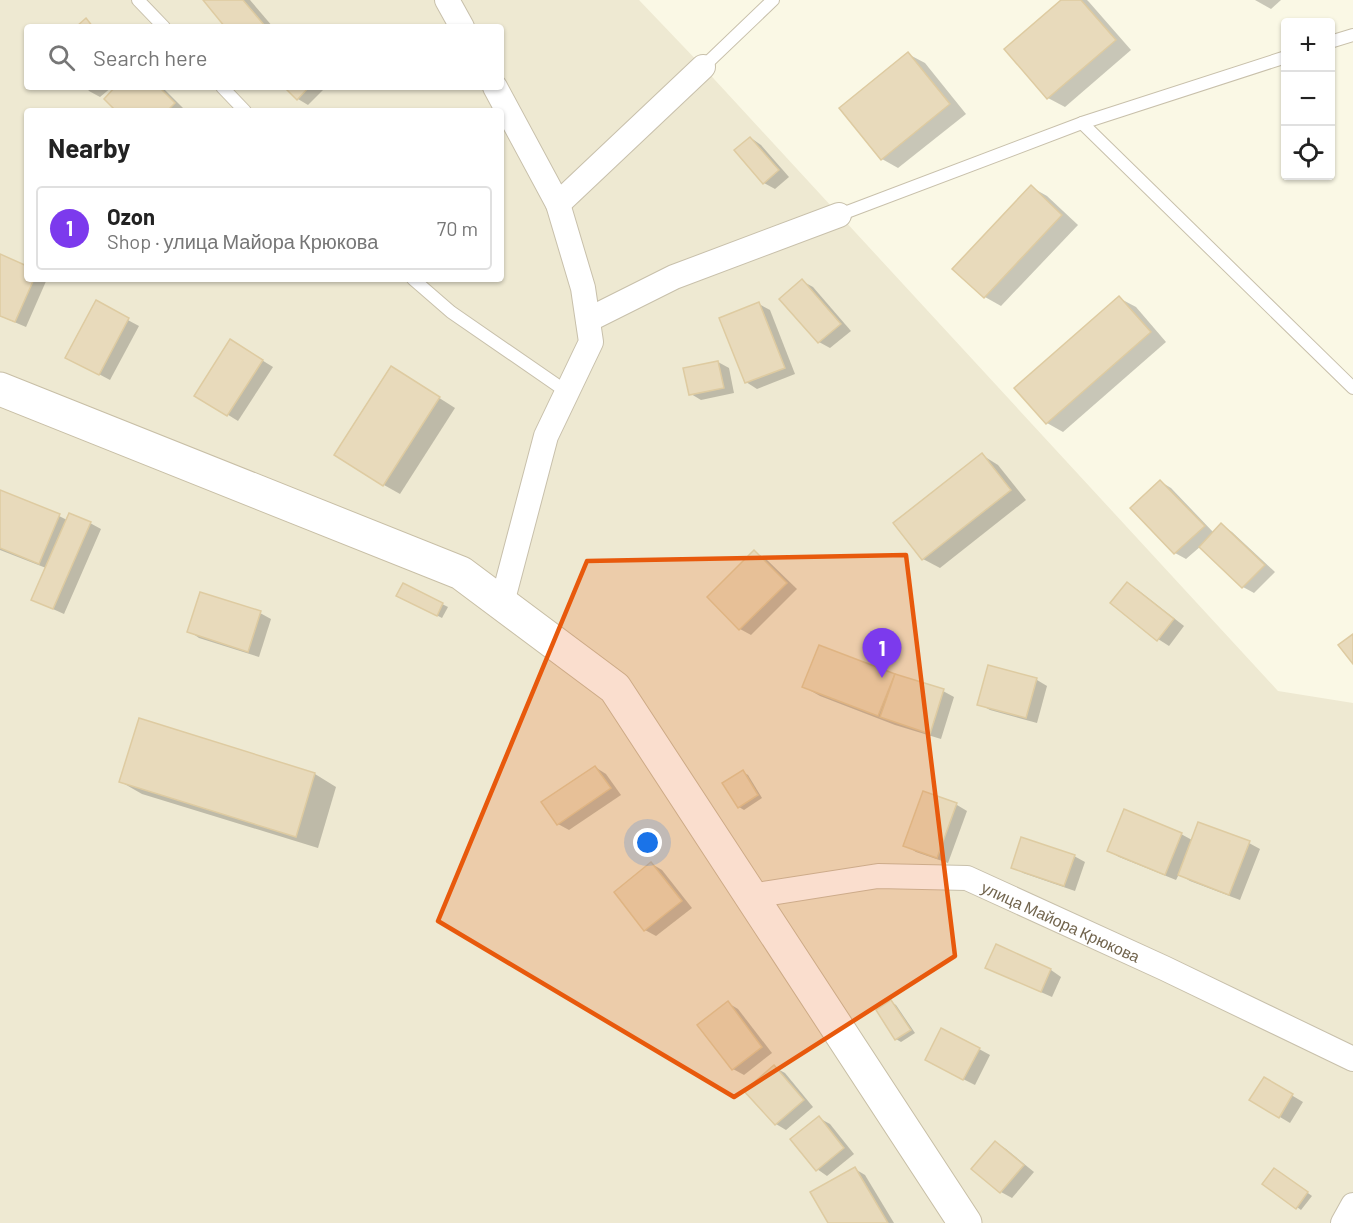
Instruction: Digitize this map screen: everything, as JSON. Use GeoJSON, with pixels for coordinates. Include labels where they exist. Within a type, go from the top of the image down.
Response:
{"type":"FeatureCollection","features":[{"type":"Feature","properties":{"kind":"main road"},"geometry":{"type":"LineString","coordinates":[[0,389],[461,573],[615,688],[965,1223]]}},
{"type":"Feature","properties":{"kind":"street"},"geometry":{"type":"LineString","coordinates":[[447,0],[460,24]]}},
{"type":"Feature","properties":{"kind":"street"},"geometry":{"type":"LineString","coordinates":[[558,204],[703,67]]}},
{"type":"Feature","properties":{"kind":"street"},"geometry":{"type":"LineString","coordinates":[[497,90],[558,204],[583,288],[591,342],[546,436],[502,603]]}},
{"type":"Feature","properties":{"kind":"street"},"geometry":{"type":"LineString","coordinates":[[588,320],[674,277],[839,215]]}},
{"type":"Feature","properties":{"kind":"street","name":"улица Майора Крюкова"},"geometry":{"type":"LineString","coordinates":[[751,896],[878,876],[967,878],[1164,968],[1353,1059]]}},
{"type":"Feature","properties":{"kind":"street"},"geometry":{"type":"LineString","coordinates":[[1343,1223],[1353,1205]]}},
{"type":"Feature","properties":{"kind":"lane"},"geometry":{"type":"LineString","coordinates":[[138,0],[161,24]]}},
{"type":"Feature","properties":{"kind":"lane"},"geometry":{"type":"LineString","coordinates":[[703,67],[772,0]]}},
{"type":"Feature","properties":{"kind":"lane"},"geometry":{"type":"LineString","coordinates":[[1335,40],[1353,34]]}},
{"type":"Feature","properties":{"kind":"lane"},"geometry":{"type":"LineString","coordinates":[[839,215],[1082,123],[1281,59]]}},
{"type":"Feature","properties":{"kind":"lane"},"geometry":{"type":"LineString","coordinates":[[225,90],[242,108]]}},
{"type":"Feature","properties":{"kind":"lane"},"geometry":{"type":"LineString","coordinates":[[1082,123],[1353,388]]}},
{"type":"Feature","properties":{"kind":"lane"},"geometry":{"type":"LineString","coordinates":[[416,282],[451,312],[567,392]]}},
{"type":"Feature","properties":{"kind":"highlighted area"},"geometry":{"type":"Polygon","coordinates":[[[906,555],[955,956],[734,1097],[438,921],[587,561],[906,555]]]}},
{"type":"Feature","properties":{"kind":"shaded area"},"geometry":{"type":"Polygon","coordinates":[[[0,0],[639,0],[1278,691],[1353,703],[1353,1223],[0,1223],[0,0]]]}},
{"type":"Feature","properties":{"kind":"building"},"geometry":{"type":"Polygon","coordinates":[[[203,0],[243,0],[263,24],[223,24],[203,0]]]}},
{"type":"Feature","properties":{"kind":"building"},"geometry":{"type":"Polygon","coordinates":[[[1061,0],[1081,0],[1116,40],[1047,99],[1004,49],[1061,0]]]}},
{"type":"Feature","properties":{"kind":"building"},"geometry":{"type":"Polygon","coordinates":[[[86,18],[91,24],[79,24],[86,18]]]}},
{"type":"Feature","properties":{"kind":"building"},"geometry":{"type":"Polygon","coordinates":[[[908,52],[950,104],[881,160],[839,108],[908,52]]]}},
{"type":"Feature","properties":{"kind":"building"},"geometry":{"type":"Polygon","coordinates":[[[112,90],[162,90],[175,103],[170,108],[113,108],[104,99],[112,90]]]}},
{"type":"Feature","properties":{"kind":"building"},"geometry":{"type":"Polygon","coordinates":[[[287,90],[306,90],[297,100],[287,90]]]}},
{"type":"Feature","properties":{"kind":"building"},"geometry":{"type":"Polygon","coordinates":[[[750,137],[779,170],[763,184],[734,150],[750,137]]]}},
{"type":"Feature","properties":{"kind":"building"},"geometry":{"type":"Polygon","coordinates":[[[1031,185],[1062,215],[984,298],[952,269],[1031,185]]]}},
{"type":"Feature","properties":{"kind":"building"},"geometry":{"type":"Polygon","coordinates":[[[0,254],[24,265],[24,282],[33,282],[15,322],[0,316],[0,254]]]}},
{"type":"Feature","properties":{"kind":"building"},"geometry":{"type":"Polygon","coordinates":[[[802,279],[841,324],[818,343],[779,299],[802,279]]]}},
{"type":"Feature","properties":{"kind":"building"},"geometry":{"type":"Polygon","coordinates":[[[1119,296],[1151,332],[1046,424],[1014,388],[1119,296]]]}},
{"type":"Feature","properties":{"kind":"building"},"geometry":{"type":"Polygon","coordinates":[[[96,300],[129,318],[99,375],[65,358],[96,300]]]}},
{"type":"Feature","properties":{"kind":"building"},"geometry":{"type":"Polygon","coordinates":[[[759,302],[785,368],[745,383],[719,318],[759,302]]]}},
{"type":"Feature","properties":{"kind":"building"},"geometry":{"type":"Polygon","coordinates":[[[230,339],[263,360],[227,416],[194,396],[230,339]]]}},
{"type":"Feature","properties":{"kind":"building"},"geometry":{"type":"Polygon","coordinates":[[[718,361],[724,388],[689,395],[683,368],[718,361]]]}},
{"type":"Feature","properties":{"kind":"building"},"geometry":{"type":"Polygon","coordinates":[[[391,366],[440,397],[383,486],[334,455],[391,366]]]}},
{"type":"Feature","properties":{"kind":"building"},"geometry":{"type":"Polygon","coordinates":[[[982,453],[1011,490],[922,560],[893,523],[982,453]]]}},
{"type":"Feature","properties":{"kind":"building"},"geometry":{"type":"Polygon","coordinates":[[[1160,480],[1205,526],[1174,554],[1130,508],[1160,480]]]}},
{"type":"Feature","properties":{"kind":"building"},"geometry":{"type":"Polygon","coordinates":[[[0,490],[60,514],[39,564],[0,548],[0,490]]]}},
{"type":"Feature","properties":{"kind":"building"},"geometry":{"type":"Polygon","coordinates":[[[69,513],[91,522],[53,609],[31,600],[69,513]]]}},
{"type":"Feature","properties":{"kind":"building"},"geometry":{"type":"Polygon","coordinates":[[[1221,523],[1265,565],[1242,588],[1199,547],[1221,523]]]}},
{"type":"Feature","properties":{"kind":"building"},"geometry":{"type":"Polygon","coordinates":[[[754,550],[787,583],[739,630],[707,597],[754,550]]]}},
{"type":"Feature","properties":{"kind":"building"},"geometry":{"type":"Polygon","coordinates":[[[1127,582],[1174,619],[1157,641],[1110,603],[1127,582]]]}},
{"type":"Feature","properties":{"kind":"building"},"geometry":{"type":"Polygon","coordinates":[[[403,583],[443,603],[437,616],[396,596],[403,583]]]}},
{"type":"Feature","properties":{"kind":"building"},"geometry":{"type":"Polygon","coordinates":[[[200,592],[261,611],[248,652],[187,632],[200,592]]]}},
{"type":"Feature","properties":{"kind":"building"},"geometry":{"type":"Polygon","coordinates":[[[1353,634],[1353,664],[1338,645],[1353,634]]]}},
{"type":"Feature","properties":{"kind":"building"},"geometry":{"type":"Polygon","coordinates":[[[819,645],[895,674],[878,716],[802,687],[819,645]]]}},
{"type":"Feature","properties":{"kind":"building"},"geometry":{"type":"Polygon","coordinates":[[[988,665],[1037,678],[1026,718],[977,705],[988,665]]]}},
{"type":"Feature","properties":{"kind":"building"},"geometry":{"type":"Polygon","coordinates":[[[895,674],[944,689],[930,734],[880,717],[895,674]]]}},
{"type":"Feature","properties":{"kind":"building"},"geometry":{"type":"Polygon","coordinates":[[[139,718],[315,773],[296,837],[119,782],[139,718]]]}},
{"type":"Feature","properties":{"kind":"building"},"geometry":{"type":"Polygon","coordinates":[[[595,766],[611,788],[557,825],[541,802],[595,766]]]}},
{"type":"Feature","properties":{"kind":"building"},"geometry":{"type":"Polygon","coordinates":[[[743,770],[758,795],[738,808],[722,783],[743,770]]]}},
{"type":"Feature","properties":{"kind":"building"},"geometry":{"type":"Polygon","coordinates":[[[923,791],[957,803],[937,858],[903,846],[923,791]]]}},
{"type":"Feature","properties":{"kind":"building"},"geometry":{"type":"Polygon","coordinates":[[[1124,809],[1182,833],[1165,875],[1107,851],[1124,809]]]}},
{"type":"Feature","properties":{"kind":"building"},"geometry":{"type":"Polygon","coordinates":[[[1198,822],[1250,841],[1229,895],[1178,875],[1198,822]]]}},
{"type":"Feature","properties":{"kind":"building"},"geometry":{"type":"Polygon","coordinates":[[[1021,837],[1075,855],[1064,886],[1011,868],[1021,837]]]}},
{"type":"Feature","properties":{"kind":"building"},"geometry":{"type":"Polygon","coordinates":[[[651,862],[682,901],[644,931],[614,892],[651,862]]]}},
{"type":"Feature","properties":{"kind":"building"},"geometry":{"type":"Polygon","coordinates":[[[996,944],[1051,969],[1041,992],[985,968],[996,944]]]}},
{"type":"Feature","properties":{"kind":"building"},"geometry":{"type":"Polygon","coordinates":[[[891,1000],[911,1030],[895,1040],[876,1010],[891,1000]]]}},
{"type":"Feature","properties":{"kind":"building"},"geometry":{"type":"Polygon","coordinates":[[[728,1001],[762,1047],[732,1070],[697,1025],[728,1001]]]}},
{"type":"Feature","properties":{"kind":"building"},"geometry":{"type":"Polygon","coordinates":[[[941,1028],[980,1048],[963,1080],[925,1060],[941,1028]]]}},
{"type":"Feature","properties":{"kind":"building"},"geometry":{"type":"Polygon","coordinates":[[[774,1065],[804,1100],[775,1125],[744,1091],[774,1065]]]}},
{"type":"Feature","properties":{"kind":"building"},"geometry":{"type":"Polygon","coordinates":[[[1264,1077],[1293,1094],[1279,1118],[1249,1100],[1264,1077]]]}},
{"type":"Feature","properties":{"kind":"building"},"geometry":{"type":"Polygon","coordinates":[[[819,1116],[844,1148],[816,1171],[790,1139],[819,1116]]]}},
{"type":"Feature","properties":{"kind":"building"},"geometry":{"type":"Polygon","coordinates":[[[995,1141],[1024,1165],[1000,1193],[971,1169],[995,1141]]]}},
{"type":"Feature","properties":{"kind":"building"},"geometry":{"type":"Polygon","coordinates":[[[855,1167],[888,1223],[828,1223],[810,1192],[855,1167]]]}},
{"type":"Feature","properties":{"kind":"building"},"geometry":{"type":"Polygon","coordinates":[[[1274,1168],[1308,1192],[1296,1209],[1262,1184],[1274,1168]]]}},
{"type":"Feature","properties":{"kind":"place","name":"Ozon"},"geometry":{"type":"Point","coordinates":[882,678]}}]}
